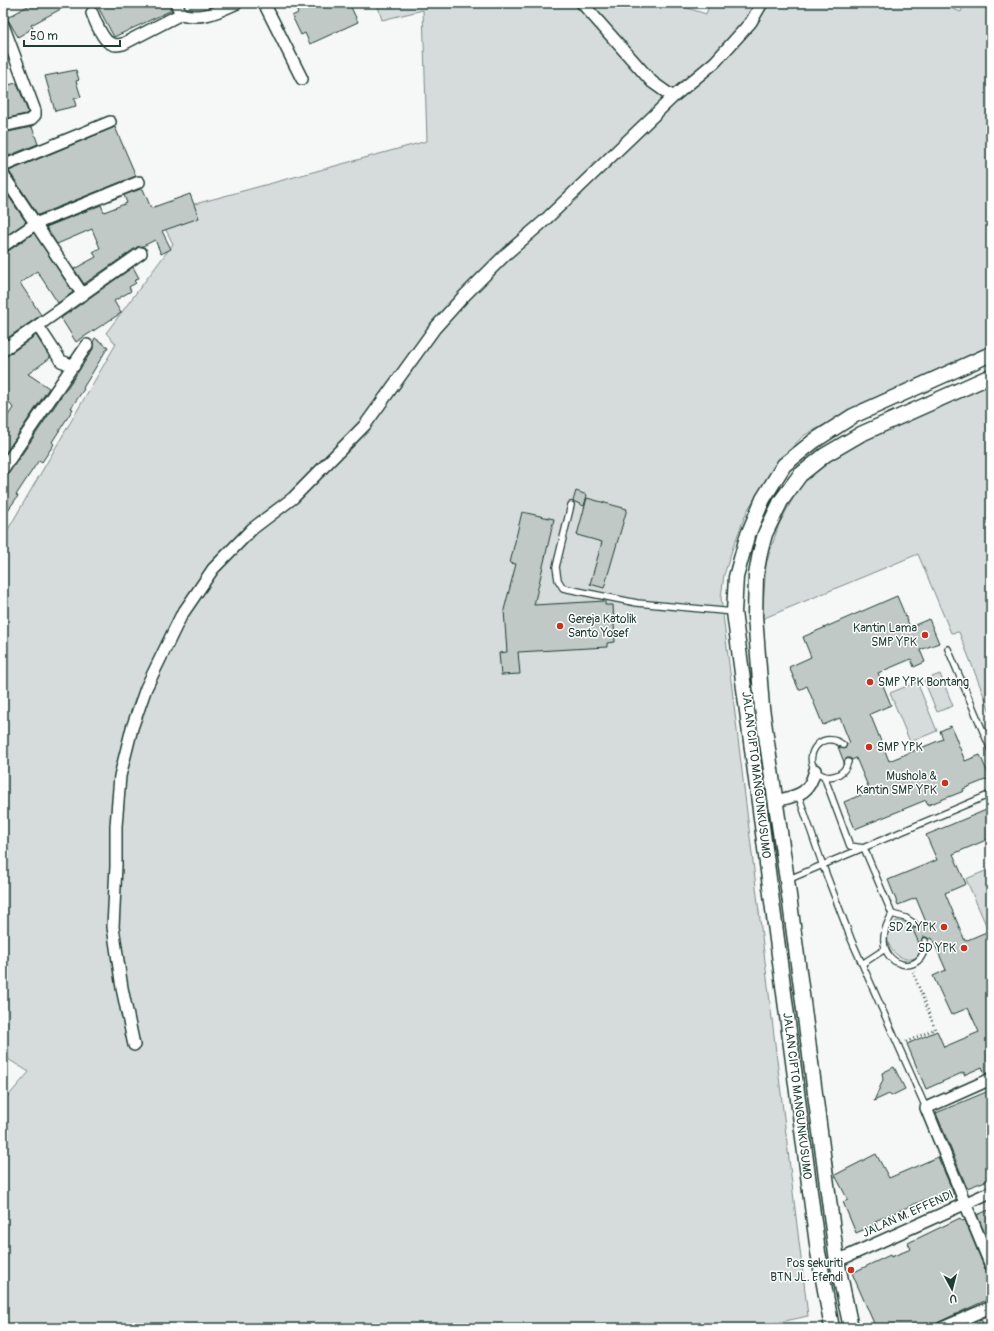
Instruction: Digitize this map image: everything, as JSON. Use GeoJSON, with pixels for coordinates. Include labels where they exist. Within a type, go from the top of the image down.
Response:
{"type":"FeatureCollection","features":[{"type":"Feature","properties":{"kind":"street"},"geometry":{"type":"LineString","coordinates":[[176,3],[181,14]]}},
{"type":"Feature","properties":{"kind":"street"},"geometry":{"type":"LineString","coordinates":[[92,13],[106,40],[110,44],[116,45],[123,44],[181,14],[200,16],[212,14],[237,3]]}},
{"type":"Feature","properties":{"kind":"street"},"geometry":{"type":"LineString","coordinates":[[264,3],[302,80]]}},
{"type":"Feature","properties":{"kind":"street"},"geometry":{"type":"LineString","coordinates":[[582,3],[652,82],[673,97]]}},
{"type":"Feature","properties":{"kind":"street"},"geometry":{"type":"LineString","coordinates":[[134,1045],[122,988],[113,927],[116,826],[120,776],[132,728],[146,688],[181,616],[213,569],[252,529],[293,498],[365,425],[435,328],[462,298],[506,254],[543,222],[673,97],[715,62],[751,22],[762,3]]}},
{"type":"Feature","properties":{"kind":"street"},"geometry":{"type":"LineString","coordinates":[[3,25],[35,111],[35,115],[30,120],[3,126]]}},
{"type":"Feature","properties":{"kind":"street"},"geometry":{"type":"LineString","coordinates":[[3,166],[110,122]]}},
{"type":"Feature","properties":{"kind":"street"},"geometry":{"type":"LineString","coordinates":[[3,175],[83,296]]}},
{"type":"Feature","properties":{"kind":"street"},"geometry":{"type":"LineString","coordinates":[[3,246],[35,224],[139,182]]}},
{"type":"Feature","properties":{"kind":"street"},"geometry":{"type":"LineString","coordinates":[[3,350],[83,296],[142,253]]}},
{"type":"Feature","properties":{"kind":"street"},"geometry":{"type":"LineString","coordinates":[[38,326],[59,358],[74,366]]}},
{"type":"Feature","properties":{"kind":"street"},"geometry":{"type":"LineString","coordinates":[[3,469],[87,345]]}},
{"type":"Feature","properties":{"kind":"street","name":"JALAN CIPTO MANGUNKUSUMO"},"geometry":{"type":"LineString","coordinates":[[832,1328],[818,1252],[734,612],[736,576],[747,536],[763,499],[784,465],[814,441],[853,416],[991,354]]}},
{"type":"Feature","properties":{"kind":"street","name":"JALAN CIPTO MANGUNKUSUMO"},"geometry":{"type":"LineString","coordinates":[[851,1328],[836,1261],[787,880],[762,708],[755,616],[756,575],[765,534],[781,501],[800,476],[825,455],[861,434],[991,376]]}},
{"type":"Feature","properties":{"kind":"street"},"geometry":{"type":"LineString","coordinates":[[776,801],[807,790],[813,779],[819,773]]}},
{"type":"Feature","properties":{"kind":"street"},"geometry":{"type":"LineString","coordinates":[[794,1071],[812,1068]]}},
{"type":"Feature","properties":{"kind":"street"},"geometry":{"type":"LineString","coordinates":[[991,1080],[926,1108],[991,1266]]}},
{"type":"Feature","properties":{"kind":"street","name":"JALAN M. EFFENDI"},"geometry":{"type":"LineString","coordinates":[[836,1261],[991,1192]]}},
{"type":"Feature","properties":{"kind":"street"},"geometry":{"type":"LineString","coordinates":[[942,1328],[991,1307]]}},
{"type":"Feature","properties":{"kind":"lane"},"geometry":{"type":"LineString","coordinates":[[571,505],[556,567],[558,580],[563,588],[637,603],[734,612]]}},
{"type":"Feature","properties":{"kind":"lane"},"geometry":{"type":"LineString","coordinates":[[948,648],[991,750]]}},
{"type":"Feature","properties":{"kind":"lane"},"geometry":{"type":"LineString","coordinates":[[843,745],[834,740],[822,741],[817,744],[811,759],[819,773],[850,846],[850,855]]}},
{"type":"Feature","properties":{"kind":"lane"},"geometry":{"type":"LineString","coordinates":[[819,773],[829,777],[839,774],[846,767],[848,762]]}},
{"type":"Feature","properties":{"kind":"lane"},"geometry":{"type":"LineString","coordinates":[[798,794],[823,866],[862,964],[926,1108]]}},
{"type":"Feature","properties":{"kind":"lane"},"geometry":{"type":"LineString","coordinates":[[787,880],[850,855],[991,794]]}},
{"type":"Feature","properties":{"kind":"lane"},"geometry":{"type":"LineString","coordinates":[[850,846],[864,848]]}},
{"type":"Feature","properties":{"kind":"lane"},"geometry":{"type":"LineString","coordinates":[[864,848],[892,914],[884,932],[885,950],[888,955],[897,963],[903,965],[910,964],[915,962],[924,953],[925,941]]}},
{"type":"Feature","properties":{"kind":"lane"},"geometry":{"type":"LineString","coordinates":[[892,914],[906,918],[915,924]]}},
{"type":"Feature","properties":{"kind":"lane"},"geometry":{"type":"LineString","coordinates":[[862,964],[885,950]]}},
{"type":"Feature","properties":{"kind":"path"},"geometry":{"type":"LineString","coordinates":[[902,1053],[905,1042],[935,1029],[910,964]]}},
{"type":"Feature","properties":{"kind":"shaded area"},"geometry":{"type":"Polygon","coordinates":[[[377,3],[672,3],[706,14],[710,3],[938,3],[961,12],[964,3],[991,3],[991,345],[873,399],[803,436],[775,465],[747,511],[724,575],[721,598],[808,1316],[753,1328],[3,1328],[3,1102],[29,1072],[3,1056],[3,538],[116,344],[106,333],[173,244],[158,214],[427,141],[423,10],[382,20],[377,3]]]}},
{"type":"Feature","properties":{"kind":"shaded area"},"geometry":{"type":"Polygon","coordinates":[[[991,383],[991,714],[959,632],[951,633],[918,554],[762,619],[766,564],[779,524],[802,482],[827,460],[864,439],[991,383]]]}},
{"type":"Feature","properties":{"kind":"shaded area"},"geometry":{"type":"Polygon","coordinates":[[[940,674],[953,706],[937,712],[924,680],[940,674]]]}},
{"type":"Feature","properties":{"kind":"shaded area"},"geometry":{"type":"Polygon","coordinates":[[[917,682],[937,731],[910,742],[890,693],[917,682]]]}},
{"type":"Feature","properties":{"kind":"shaded area"},"geometry":{"type":"Polygon","coordinates":[[[990,869],[991,923],[986,925],[966,879],[990,869]]]}},
{"type":"Feature","properties":{"kind":"shaded area"},"geometry":{"type":"Polygon","coordinates":[[[896,921],[913,926],[917,932],[920,943],[919,953],[914,958],[907,959],[899,956],[892,950],[888,942],[889,932],[896,921]]]}},
{"type":"Feature","properties":{"kind":"building"},"geometry":{"type":"Polygon","coordinates":[[[33,3],[72,3],[31,25],[33,28],[18,37],[7,18],[33,3]]]}},
{"type":"Feature","properties":{"kind":"building"},"geometry":{"type":"Polygon","coordinates":[[[96,3],[169,3],[172,10],[114,37],[96,3]]]}},
{"type":"Feature","properties":{"kind":"building"},"geometry":{"type":"Polygon","coordinates":[[[293,3],[349,3],[358,22],[310,44],[305,33],[301,35],[292,16],[298,13],[293,3]]]}},
{"type":"Feature","properties":{"kind":"building"},"geometry":{"type":"Polygon","coordinates":[[[76,70],[79,80],[76,81],[81,97],[74,99],[76,106],[55,111],[45,76],[76,70]]]}},
{"type":"Feature","properties":{"kind":"building"},"geometry":{"type":"Polygon","coordinates":[[[17,83],[28,112],[26,114],[3,119],[3,86],[17,83]]]}},
{"type":"Feature","properties":{"kind":"building"},"geometry":{"type":"Polygon","coordinates":[[[32,127],[38,144],[3,158],[3,133],[32,127]]]}},
{"type":"Feature","properties":{"kind":"building"},"geometry":{"type":"Polygon","coordinates":[[[115,127],[136,176],[38,215],[9,171],[115,127]]]}},
{"type":"Feature","properties":{"kind":"building"},"geometry":{"type":"Polygon","coordinates":[[[3,188],[26,222],[3,238],[3,188]]]}},
{"type":"Feature","properties":{"kind":"building"},"geometry":{"type":"Polygon","coordinates":[[[143,189],[151,208],[190,194],[199,218],[162,231],[171,249],[161,254],[155,240],[143,246],[137,247],[84,284],[74,269],[96,257],[93,252],[100,248],[92,229],[57,244],[46,227],[101,205],[104,212],[127,203],[124,195],[143,189]]]}},
{"type":"Feature","properties":{"kind":"building"},"geometry":{"type":"Polygon","coordinates":[[[34,233],[73,292],[58,303],[37,271],[20,283],[41,315],[3,341],[3,253],[7,252],[34,233]]]}},
{"type":"Feature","properties":{"kind":"building"},"geometry":{"type":"Polygon","coordinates":[[[133,267],[139,278],[134,281],[136,283],[129,287],[131,291],[114,301],[121,313],[76,342],[61,318],[133,267]]]}},
{"type":"Feature","properties":{"kind":"building"},"geometry":{"type":"Polygon","coordinates":[[[36,335],[50,358],[28,374],[49,388],[3,457],[3,423],[13,408],[3,393],[3,357],[7,356],[36,335]]]}},
{"type":"Feature","properties":{"kind":"building"},"geometry":{"type":"Polygon","coordinates":[[[95,338],[108,347],[83,388],[84,389],[71,408],[73,409],[52,442],[54,444],[42,462],[39,460],[16,495],[18,496],[3,517],[3,476],[9,473],[80,369],[93,349],[93,342],[95,338]]]}},
{"type":"Feature","properties":{"kind":"building"},"geometry":{"type":"Polygon","coordinates":[[[576,491],[587,495],[584,506],[573,501],[576,491]]]}},
{"type":"Feature","properties":{"kind":"building"},"geometry":{"type":"Polygon","coordinates":[[[587,498],[627,509],[604,588],[590,584],[602,542],[577,535],[587,498]]]}},
{"type":"Feature","properties":{"kind":"building"},"geometry":{"type":"Polygon","coordinates":[[[522,512],[554,519],[534,605],[605,601],[605,605],[613,605],[615,642],[607,643],[607,647],[518,652],[520,674],[501,675],[499,653],[507,652],[504,610],[516,564],[510,563],[522,512]]]}},
{"type":"Feature","properties":{"kind":"building"},"geometry":{"type":"Polygon","coordinates":[[[897,596],[910,627],[929,619],[939,643],[920,650],[925,662],[914,667],[911,659],[878,673],[891,705],[870,714],[889,761],[943,739],[940,731],[951,726],[965,761],[980,755],[990,778],[963,789],[964,791],[928,805],[926,800],[855,829],[844,802],[870,791],[856,758],[852,760],[847,758],[844,762],[838,747],[845,749],[847,744],[850,743],[840,718],[823,725],[807,686],[799,690],[789,667],[811,657],[803,637],[897,596]]]}},
{"type":"Feature","properties":{"kind":"building"},"geometry":{"type":"Polygon","coordinates":[[[991,808],[991,838],[953,854],[966,884],[945,893],[965,941],[991,930],[991,1072],[985,1074],[982,1067],[964,1075],[964,1072],[926,1089],[907,1044],[937,1031],[944,1047],[979,1032],[968,1008],[951,1015],[933,976],[946,970],[932,938],[929,939],[923,937],[919,943],[912,928],[917,928],[919,925],[926,922],[916,898],[898,905],[888,880],[937,860],[926,835],[991,808]]]}},
{"type":"Feature","properties":{"kind":"building"},"geometry":{"type":"Polygon","coordinates":[[[894,1067],[905,1089],[891,1096],[889,1094],[874,1101],[883,1080],[882,1073],[894,1067]]]}},
{"type":"Feature","properties":{"kind":"building"},"geometry":{"type":"Polygon","coordinates":[[[991,1090],[991,1179],[967,1188],[936,1113],[991,1090]]]}},
{"type":"Feature","properties":{"kind":"building"},"geometry":{"type":"Polygon","coordinates":[[[876,1154],[889,1178],[938,1157],[954,1194],[951,1194],[952,1197],[932,1206],[929,1198],[875,1221],[877,1224],[856,1233],[843,1202],[848,1200],[835,1175],[876,1154]]]}},
{"type":"Feature","properties":{"kind":"building"},"geometry":{"type":"Polygon","coordinates":[[[991,1209],[991,1248],[977,1215],[991,1209]]]}},
{"type":"Feature","properties":{"kind":"building"},"geometry":{"type":"Polygon","coordinates":[[[960,1218],[962,1221],[965,1220],[985,1269],[987,1272],[991,1273],[991,1298],[939,1322],[936,1324],[935,1328],[876,1328],[852,1273],[890,1255],[891,1257],[911,1249],[908,1243],[960,1218]]]}},
{"type":"Feature","properties":{"kind":"building"},"geometry":{"type":"Polygon","coordinates":[[[981,1319],[985,1328],[960,1328],[981,1319]]]}},
{"type":"Feature","properties":{"kind":"place","name":"Gereja Katolik Santo Yosef"},"geometry":{"type":"Point","coordinates":[560,626]}},
{"type":"Feature","properties":{"kind":"place","name":"Kantin Lama SMP YPK"},"geometry":{"type":"Point","coordinates":[925,635]}},
{"type":"Feature","properties":{"kind":"place","name":"SMP YPK Bontang"},"geometry":{"type":"Point","coordinates":[870,682]}},
{"type":"Feature","properties":{"kind":"place","name":"SMP YPK"},"geometry":{"type":"Point","coordinates":[869,747]}},
{"type":"Feature","properties":{"kind":"place","name":"Mushola & Kantin SMP YPK"},"geometry":{"type":"Point","coordinates":[945,783]}},
{"type":"Feature","properties":{"kind":"place","name":"SD 2 YPK"},"geometry":{"type":"Point","coordinates":[944,927]}},
{"type":"Feature","properties":{"kind":"place","name":"SD YPK"},"geometry":{"type":"Point","coordinates":[964,948]}},
{"type":"Feature","properties":{"kind":"place","name":"Pos sekuriti BTN JL. Efendi"},"geometry":{"type":"Point","coordinates":[851,1270]}}]}
